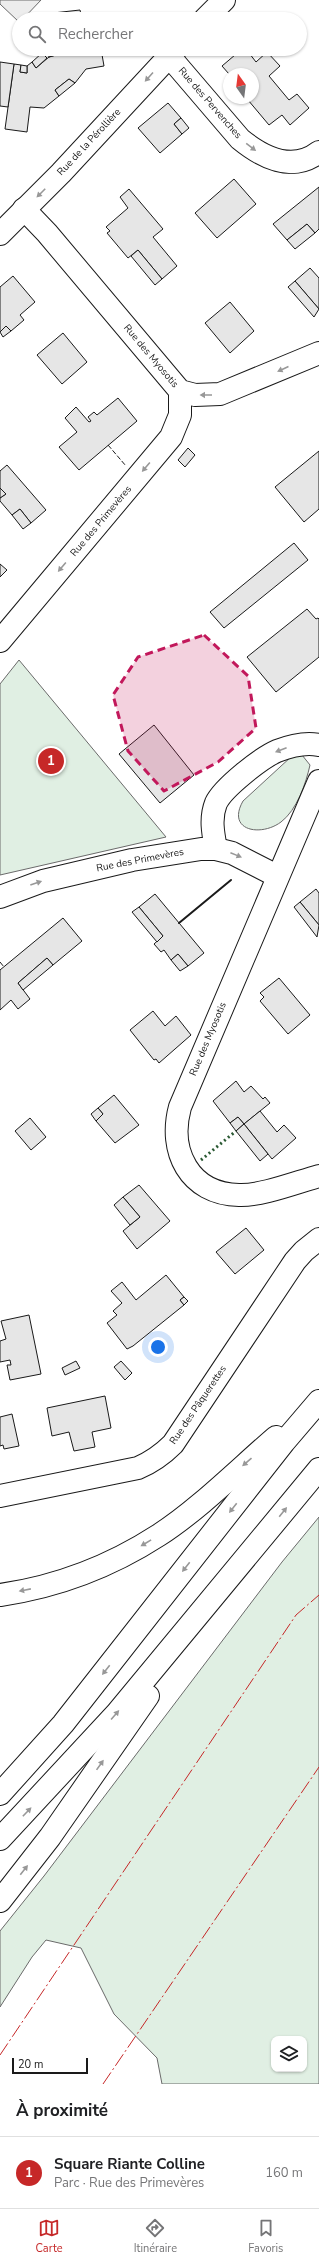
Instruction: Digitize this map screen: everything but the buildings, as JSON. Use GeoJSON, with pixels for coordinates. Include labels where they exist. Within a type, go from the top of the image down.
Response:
{"type":"FeatureCollection","features":[{"type":"Feature","properties":{"kind":"main road"},"geometry":{"type":"LineString","coordinates":[[212,12],[224,0]]}},
{"type":"Feature","properties":{"kind":"main road","name":"Rue de la Pérollière"},"geometry":{"type":"LineString","coordinates":[[0,234],[61,173],[169,56]]}},
{"type":"Feature","properties":{"kind":"main road","name":"Rue des Pervenches"},"geometry":{"type":"LineString","coordinates":[[176,56],[240,139],[254,150],[268,158],[283,162],[300,161],[319,152]]}},
{"type":"Feature","properties":{"kind":"main road","name":"Rue des Myosotis"},"geometry":{"type":"LineString","coordinates":[[24,210],[47,233],[180,391],[195,395],[220,394],[319,353]]}},
{"type":"Feature","properties":{"kind":"main road","name":"Rue des Primevères"},"geometry":{"type":"LineString","coordinates":[[0,642],[171,437],[180,415],[180,391]]}},
{"type":"Feature","properties":{"kind":"main road"},"geometry":{"type":"LineString","coordinates":[[216,849],[212,816],[217,802],[228,788],[245,773],[276,752],[291,746],[311,744],[319,745]]}},
{"type":"Feature","properties":{"kind":"main road","name":"Rue des Myosotis"},"geometry":{"type":"LineString","coordinates":[[319,780],[310,819],[277,876],[180,1107],[176,1120],[176,1140],[181,1160],[188,1171],[199,1182],[211,1189],[225,1194],[240,1195],[255,1193],[319,1176]]}},
{"type":"Feature","properties":{"kind":"main road","name":"Rue des Primevères"},"geometry":{"type":"LineString","coordinates":[[0,897],[43,881],[132,860],[143,860],[186,850],[216,849],[232,853],[277,876]]}},
{"type":"Feature","properties":{"kind":"main road","name":"Rue des Pâquerettes"},"geometry":{"type":"LineString","coordinates":[[0,1496],[138,1468],[152,1463],[162,1455],[173,1444],[296,1262],[304,1251],[319,1239]]}},
{"type":"Feature","properties":{"kind":"main road"},"geometry":{"type":"LineString","coordinates":[[0,1595],[34,1588],[86,1572],[137,1548],[160,1534],[319,1400]]}},
{"type":"Feature","properties":{"kind":"main road"},"geometry":{"type":"LineString","coordinates":[[0,1794],[68,1718],[284,1442],[319,1400]]}},
{"type":"Feature","properties":{"kind":"main road"},"geometry":{"type":"LineString","coordinates":[[0,1840],[117,1713],[319,1469]]}},
{"type":"Feature","properties":{"kind":"main road"},"geometry":{"type":"LineString","coordinates":[[0,1900],[50,1837],[232,1575]]}},
{"type":"Feature","properties":{"kind":"highlighted area"},"geometry":{"type":"Polygon","coordinates":[[[204,635],[248,676],[256,728],[218,762],[164,791],[128,751],[113,695],[138,657],[204,635]]]}},
{"type":"Feature","properties":{"kind":"green space"},"geometry":{"type":"Polygon","coordinates":[[[19,660],[166,837],[0,875],[0,684],[19,660]]]}},
{"type":"Feature","properties":{"kind":"green space"},"geometry":{"type":"Polygon","coordinates":[[[302,755],[310,765],[300,796],[287,817],[273,827],[264,829],[256,830],[242,825],[239,819],[239,811],[243,801],[292,756],[302,755]]]}},
{"type":"Feature","properties":{"kind":"green space"},"geometry":{"type":"Polygon","coordinates":[[[319,1517],[319,2084],[162,2084],[157,2058],[114,2014],[81,1948],[46,1940],[32,1957],[0,2007],[0,1931],[44,1876],[282,1562],[319,1517]]]}},
{"type":"Feature","properties":{"kind":"shaded area"},"geometry":{"type":"Polygon","coordinates":[[[0,0],[41,0],[30,12],[12,12],[12,15],[0,4],[0,0]]]}},
{"type":"Feature","properties":{"kind":"hedge"},"geometry":{"type":"LineString","coordinates":[[201,1160],[236,1131]]}},
{"type":"Feature","properties":{"kind":"fence"},"geometry":{"type":"LineString","coordinates":[[108,445],[126,466]]}},
{"type":"Feature","properties":{"kind":"fence"},"geometry":{"type":"LineString","coordinates":[[0,962],[4,967]]}},
{"type":"Feature","properties":{"kind":"wall"},"geometry":{"type":"LineString","coordinates":[[179,923],[231,880]]}},
{"type":"Feature","properties":{"kind":"power"},"geometry":{"type":"LineString","coordinates":[[0,2055],[296,1615],[319,1595]]}},
{"type":"Feature","properties":{"kind":"power"},"geometry":{"type":"LineString","coordinates":[[103,2084],[319,1767]]}},
{"type":"Feature","properties":{"kind":"place","name":"Square Riante Colline"},"geometry":{"type":"Point","coordinates":[51,761]}}]}
